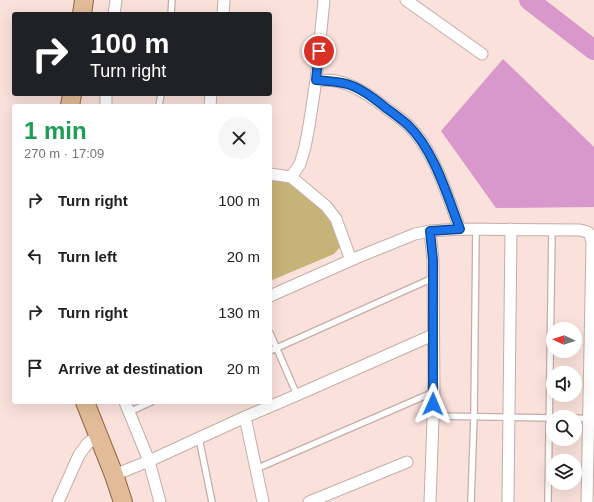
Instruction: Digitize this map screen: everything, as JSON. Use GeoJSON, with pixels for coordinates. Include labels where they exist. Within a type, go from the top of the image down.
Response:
{"type":"FeatureCollection","features":[{"type":"Feature","properties":{"kind":"main road"},"geometry":{"type":"LineString","coordinates":[[82,12],[84,0]]}},
{"type":"Feature","properties":{"kind":"main road"},"geometry":{"type":"LineString","coordinates":[[86,404],[99,435],[123,502]]}},
{"type":"Feature","properties":{"kind":"street"},"geometry":{"type":"LineString","coordinates":[[115,12],[116,0]]}},
{"type":"Feature","properties":{"kind":"street"},"geometry":{"type":"LineString","coordinates":[[223,12],[224,0]]}},
{"type":"Feature","properties":{"kind":"street"},"geometry":{"type":"LineString","coordinates":[[291,177],[300,164],[305,147],[316,80],[324,0]]}},
{"type":"Feature","properties":{"kind":"street"},"geometry":{"type":"LineString","coordinates":[[406,0],[482,54]]}},
{"type":"Feature","properties":{"kind":"street"},"geometry":{"type":"LineString","coordinates":[[316,80],[334,81],[348,84],[364,92],[382,104],[408,125],[420,139],[430,157],[444,186],[460,229]]}},
{"type":"Feature","properties":{"kind":"street"},"geometry":{"type":"LineString","coordinates":[[272,174],[291,177],[326,206],[336,219],[351,260]]}},
{"type":"Feature","properties":{"kind":"street"},"geometry":{"type":"LineString","coordinates":[[272,295],[400,239],[430,231],[476,228],[511,230],[552,229],[579,230],[592,234],[587,502]]}},
{"type":"Feature","properties":{"kind":"street"},"geometry":{"type":"LineString","coordinates":[[508,502],[511,230]]}},
{"type":"Feature","properties":{"kind":"street"},"geometry":{"type":"LineString","coordinates":[[430,231],[433,260],[434,392],[430,502]]}},
{"type":"Feature","properties":{"kind":"street"},"geometry":{"type":"LineString","coordinates":[[114,475],[433,335]]}},
{"type":"Feature","properties":{"kind":"street"},"geometry":{"type":"LineString","coordinates":[[127,407],[148,461],[160,502]]}},
{"type":"Feature","properties":{"kind":"street"},"geometry":{"type":"LineString","coordinates":[[245,417],[263,502]]}},
{"type":"Feature","properties":{"kind":"street"},"geometry":{"type":"LineString","coordinates":[[58,502],[79,455],[87,444],[99,435]]}},
{"type":"Feature","properties":{"kind":"street"},"geometry":{"type":"LineString","coordinates":[[309,502],[407,462]]}},
{"type":"Feature","properties":{"kind":"lane"},"geometry":{"type":"LineString","coordinates":[[171,12],[172,0]]}},
{"type":"Feature","properties":{"kind":"lane"},"geometry":{"type":"LineString","coordinates":[[471,502],[474,416],[476,228]]}},
{"type":"Feature","properties":{"kind":"lane"},"geometry":{"type":"LineString","coordinates":[[551,410],[552,229]]}},
{"type":"Feature","properties":{"kind":"lane"},"geometry":{"type":"LineString","coordinates":[[272,350],[433,278]]}},
{"type":"Feature","properties":{"kind":"lane"},"geometry":{"type":"LineString","coordinates":[[272,337],[297,395]]}},
{"type":"Feature","properties":{"kind":"lane"},"geometry":{"type":"LineString","coordinates":[[256,469],[434,392]]}},
{"type":"Feature","properties":{"kind":"lane"},"geometry":{"type":"LineString","coordinates":[[127,407],[141,404]]}},
{"type":"Feature","properties":{"kind":"lane"},"geometry":{"type":"LineString","coordinates":[[433,416],[546,418]]}},
{"type":"Feature","properties":{"kind":"lane"},"geometry":{"type":"LineString","coordinates":[[582,418],[589,419]]}},
{"type":"Feature","properties":{"kind":"lane"},"geometry":{"type":"LineString","coordinates":[[199,438],[212,502]]}},
{"type":"Feature","properties":{"kind":"lane"},"geometry":{"type":"LineString","coordinates":[[548,502],[550,446]]}},
{"type":"Feature","properties":{"kind":"shaded area"},"geometry":{"type":"Polygon","coordinates":[[[503,59],[594,147],[594,207],[496,208],[441,131],[503,59]]]}},
{"type":"Feature","properties":{"kind":"shaded area"},"geometry":{"type":"Polygon","coordinates":[[[272,180],[287,182],[331,216],[341,246],[334,254],[272,280],[272,180]]]}},
{"type":"Feature","properties":{"kind":"waterway"},"geometry":{"type":"LineString","coordinates":[[529,0],[594,50]]}},
{"type":"Feature","properties":{"kind":"route"},"geometry":{"type":"LineString","coordinates":[[319,51],[316,80],[334,81],[348,84],[364,92],[382,104],[408,125],[420,139],[444,186],[460,229],[430,231],[433,260],[433,404]]}}]}
